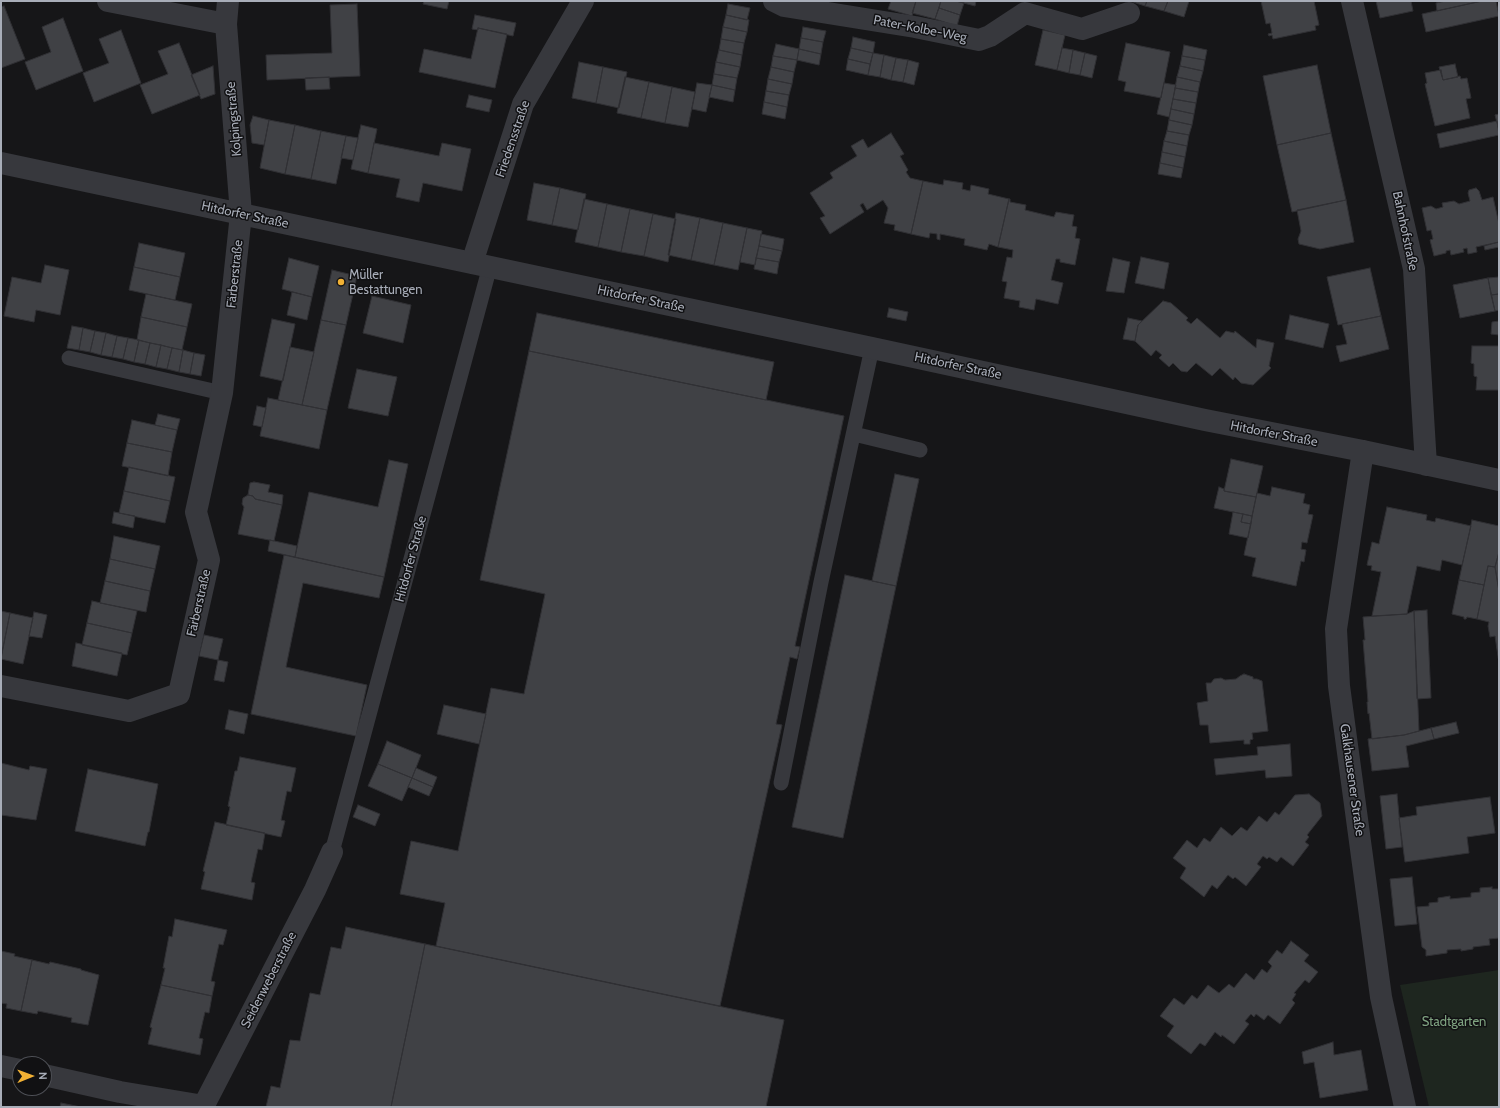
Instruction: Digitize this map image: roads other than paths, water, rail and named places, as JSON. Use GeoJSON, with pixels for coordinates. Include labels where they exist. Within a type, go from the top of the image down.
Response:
{"type":"FeatureCollection","features":[{"type":"Feature","properties":{"kind":"street"},"geometry":{"type":"LineString","coordinates":[[108,1],[226,24]]}},
{"type":"Feature","properties":{"kind":"street","name":"Kolpingstraße"},"geometry":{"type":"LineString","coordinates":[[228,1],[226,24],[242,214]]}},
{"type":"Feature","properties":{"kind":"street","name":"Friedensstraße"},"geometry":{"type":"LineString","coordinates":[[481,265],[523,104],[583,1]]}},
{"type":"Feature","properties":{"kind":"street","name":"Pater-Kolbe-Weg"},"geometry":{"type":"LineString","coordinates":[[774,1],[784,6],[915,27],[979,40],[990,36],[1025,13],[1082,29],[1129,13]]}},
{"type":"Feature","properties":{"kind":"street","name":"Bahnhofstraße"},"geometry":{"type":"LineString","coordinates":[[1352,1],[1414,269],[1426,465]]}},
{"type":"Feature","properties":{"kind":"street","name":"Hitdorfer Straße"},"geometry":{"type":"LineString","coordinates":[[1,163],[1205,420],[1499,480]]}},
{"type":"Feature","properties":{"kind":"street","name":"Färberstraße"},"geometry":{"type":"LineString","coordinates":[[1,686],[129,711],[179,694],[209,560],[196,512],[222,393],[242,214]]}},
{"type":"Feature","properties":{"kind":"street","name":"Galkhausener Straße"},"geometry":{"type":"LineString","coordinates":[[1363,452],[1336,629],[1339,686],[1381,997],[1405,1107]]}},
{"type":"Feature","properties":{"kind":"street","name":"Seidenweberstraße"},"geometry":{"type":"LineString","coordinates":[[52,1078],[120,1092],[203,1106],[332,852]]}},
{"type":"Feature","properties":{"kind":"street"},"geometry":{"type":"LineString","coordinates":[[1,1066],[12,1068]]}},
{"type":"Feature","properties":{"kind":"lane","name":"Hitdorfer Straße"},"geometry":{"type":"LineString","coordinates":[[332,852],[481,265]]}},
{"type":"Feature","properties":{"kind":"lane"},"geometry":{"type":"LineString","coordinates":[[781,783],[821,582],[872,348]]}},
{"type":"Feature","properties":{"kind":"lane"},"geometry":{"type":"LineString","coordinates":[[69,358],[222,393]]}},
{"type":"Feature","properties":{"kind":"lane"},"geometry":{"type":"LineString","coordinates":[[854,434],[920,450]]}},
{"type":"Feature","properties":{"kind":"place","name":"Müller Bestattungen"},"geometry":{"type":"Point","coordinates":[341,282]}},
{"type":"Feature","properties":{"kind":"park label","name":"Stadtgarten"},"geometry":{"type":"Point","coordinates":[1454,1022]}}]}
